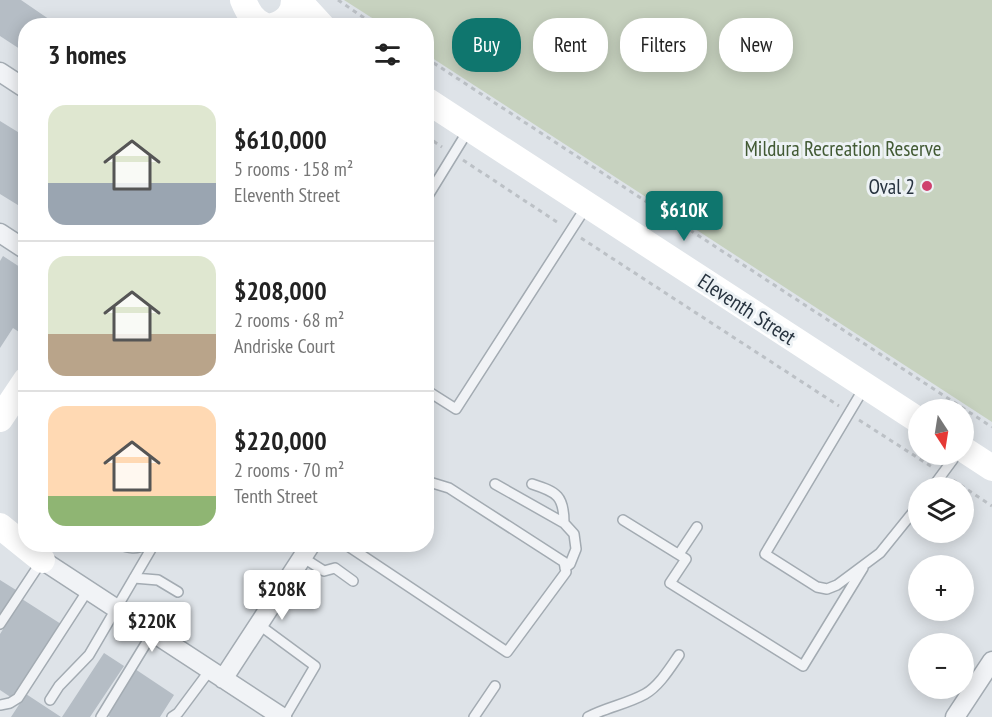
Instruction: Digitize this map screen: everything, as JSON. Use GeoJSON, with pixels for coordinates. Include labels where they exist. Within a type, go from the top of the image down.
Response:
{"type":"FeatureCollection","features":[{"type":"Feature","properties":{"kind":"main road"},"geometry":{"type":"LineString","coordinates":[[286,18],[290,16],[296,0]]}},
{"type":"Feature","properties":{"kind":"main road"},"geometry":{"type":"LineString","coordinates":[[296,0],[314,18]]}},
{"type":"Feature","properties":{"kind":"main road","name":"Eleventh Street"},"geometry":{"type":"LineString","coordinates":[[434,105],[908,414]]}},
{"type":"Feature","properties":{"kind":"main road"},"geometry":{"type":"LineString","coordinates":[[0,419],[18,392]]}},
{"type":"Feature","properties":{"kind":"main road"},"geometry":{"type":"LineString","coordinates":[[974,456],[992,468]]}},
{"type":"Feature","properties":{"kind":"main road"},"geometry":{"type":"LineString","coordinates":[[0,526],[18,541]]}},
{"type":"Feature","properties":{"kind":"main road"},"geometry":{"type":"LineString","coordinates":[[0,543],[18,550]]}},
{"type":"Feature","properties":{"kind":"main road"},"geometry":{"type":"LineString","coordinates":[[22,552],[42,560]]}},
{"type":"Feature","properties":{"kind":"main road"},"geometry":{"type":"LineString","coordinates":[[32,552],[42,560]]}},
{"type":"Feature","properties":{"kind":"street"},"geometry":{"type":"LineString","coordinates":[[0,72],[18,84]]}},
{"type":"Feature","properties":{"kind":"street"},"geometry":{"type":"LineString","coordinates":[[0,234],[18,245]]}},
{"type":"Feature","properties":{"kind":"street"},"geometry":{"type":"LineString","coordinates":[[217,674],[258,624],[305,552]]}},
{"type":"Feature","properties":{"kind":"street"},"geometry":{"type":"LineString","coordinates":[[42,560],[283,717]]}},
{"type":"Feature","properties":{"kind":"street"},"geometry":{"type":"LineString","coordinates":[[955,717],[992,661]]}},
{"type":"Feature","properties":{"kind":"lane"},"geometry":{"type":"LineString","coordinates":[[434,186],[470,128]]}},
{"type":"Feature","properties":{"kind":"lane"},"geometry":{"type":"LineString","coordinates":[[434,395],[456,409],[587,205]]}},
{"type":"Feature","properties":{"kind":"lane"},"geometry":{"type":"LineString","coordinates":[[865,386],[765,554],[817,587],[826,589],[837,585],[880,554],[908,520]]}},
{"type":"Feature","properties":{"kind":"lane"},"geometry":{"type":"LineString","coordinates":[[940,477],[949,465]]}},
{"type":"Feature","properties":{"kind":"lane"},"geometry":{"type":"LineString","coordinates":[[357,552],[507,652],[566,572],[564,562],[449,488],[434,484]]}},
{"type":"Feature","properties":{"kind":"lane"},"geometry":{"type":"LineString","coordinates":[[495,484],[564,523],[574,534],[576,541],[574,557],[565,568]]}},
{"type":"Feature","properties":{"kind":"lane"},"geometry":{"type":"LineString","coordinates":[[532,484],[547,488],[561,498],[564,523]]}},
{"type":"Feature","properties":{"kind":"lane"},"geometry":{"type":"LineString","coordinates":[[623,519],[686,559],[670,583],[803,666],[866,564]]}},
{"type":"Feature","properties":{"kind":"lane"},"geometry":{"type":"LineString","coordinates":[[679,554],[697,527]]}},
{"type":"Feature","properties":{"kind":"lane"},"geometry":{"type":"LineString","coordinates":[[50,700],[59,686],[89,655],[149,552]]}},
{"type":"Feature","properties":{"kind":"lane"},"geometry":{"type":"LineString","coordinates":[[307,552],[324,571],[335,568],[353,581]]}},
{"type":"Feature","properties":{"kind":"lane"},"geometry":{"type":"LineString","coordinates":[[0,624],[42,560]]}},
{"type":"Feature","properties":{"kind":"lane"},"geometry":{"type":"LineString","coordinates":[[134,578],[158,580],[178,592]]}},
{"type":"Feature","properties":{"kind":"lane"},"geometry":{"type":"LineString","coordinates":[[0,705],[10,704],[18,698],[88,590]]}},
{"type":"Feature","properties":{"kind":"lane"},"geometry":{"type":"LineString","coordinates":[[258,624],[315,666],[283,717]]}},
{"type":"Feature","properties":{"kind":"lane"},"geometry":{"type":"LineString","coordinates":[[101,717],[153,632]]}},
{"type":"Feature","properties":{"kind":"lane"},"geometry":{"type":"LineString","coordinates":[[588,717],[604,708],[647,693],[662,678],[679,655]]}},
{"type":"Feature","properties":{"kind":"lane"},"geometry":{"type":"LineString","coordinates":[[177,716],[217,674]]}},
{"type":"Feature","properties":{"kind":"lane"},"geometry":{"type":"LineString","coordinates":[[474,717],[495,686]]}},
{"type":"Feature","properties":{"kind":"path"},"geometry":{"type":"LineString","coordinates":[[338,0],[364,18]]}},
{"type":"Feature","properties":{"kind":"path"},"geometry":{"type":"LineString","coordinates":[[434,63],[992,427]]}},
{"type":"Feature","properties":{"kind":"path"},"geometry":{"type":"LineString","coordinates":[[434,141],[992,506]]}},
{"type":"Feature","properties":{"kind":"green space","name":"Mildura Recreation Reserve"},"geometry":{"type":"Polygon","coordinates":[[[344,0],[992,0],[992,422],[974,410],[974,399],[957,399],[454,72],[521,72],[521,18],[452,18],[452,71],[434,59],[434,18],[372,18],[344,0]]]}},
{"type":"Feature","properties":{"kind":"building"},"geometry":{"type":"Polygon","coordinates":[[[0,0],[21,0],[47,18],[18,18],[18,48],[0,36],[0,0]]]}},
{"type":"Feature","properties":{"kind":"building"},"geometry":{"type":"Polygon","coordinates":[[[0,121],[18,132],[18,205],[0,194],[0,121]]]}},
{"type":"Feature","properties":{"kind":"building"},"geometry":{"type":"Polygon","coordinates":[[[3,256],[18,266],[18,331],[13,328],[0,348],[0,261],[3,256]]]}},
{"type":"Feature","properties":{"kind":"building"},"geometry":{"type":"Polygon","coordinates":[[[0,580],[16,590],[0,615],[0,580]]]}},
{"type":"Feature","properties":{"kind":"building"},"geometry":{"type":"Polygon","coordinates":[[[22,599],[61,624],[12,698],[0,690],[0,634],[22,599]]]}},
{"type":"Feature","properties":{"kind":"building"},"geometry":{"type":"Polygon","coordinates":[[[104,653],[124,666],[90,717],[62,717],[104,653]]]}},
{"type":"Feature","properties":{"kind":"building"},"geometry":{"type":"Polygon","coordinates":[[[135,669],[174,695],[160,717],[110,717],[105,714],[135,669]]]}},
{"type":"Feature","properties":{"kind":"building"},"geometry":{"type":"Polygon","coordinates":[[[26,694],[61,717],[11,717],[26,694]]]}},
{"type":"Feature","properties":{"kind":"place","name":"Oval 2"},"geometry":{"type":"Point","coordinates":[927,186]}}]}
